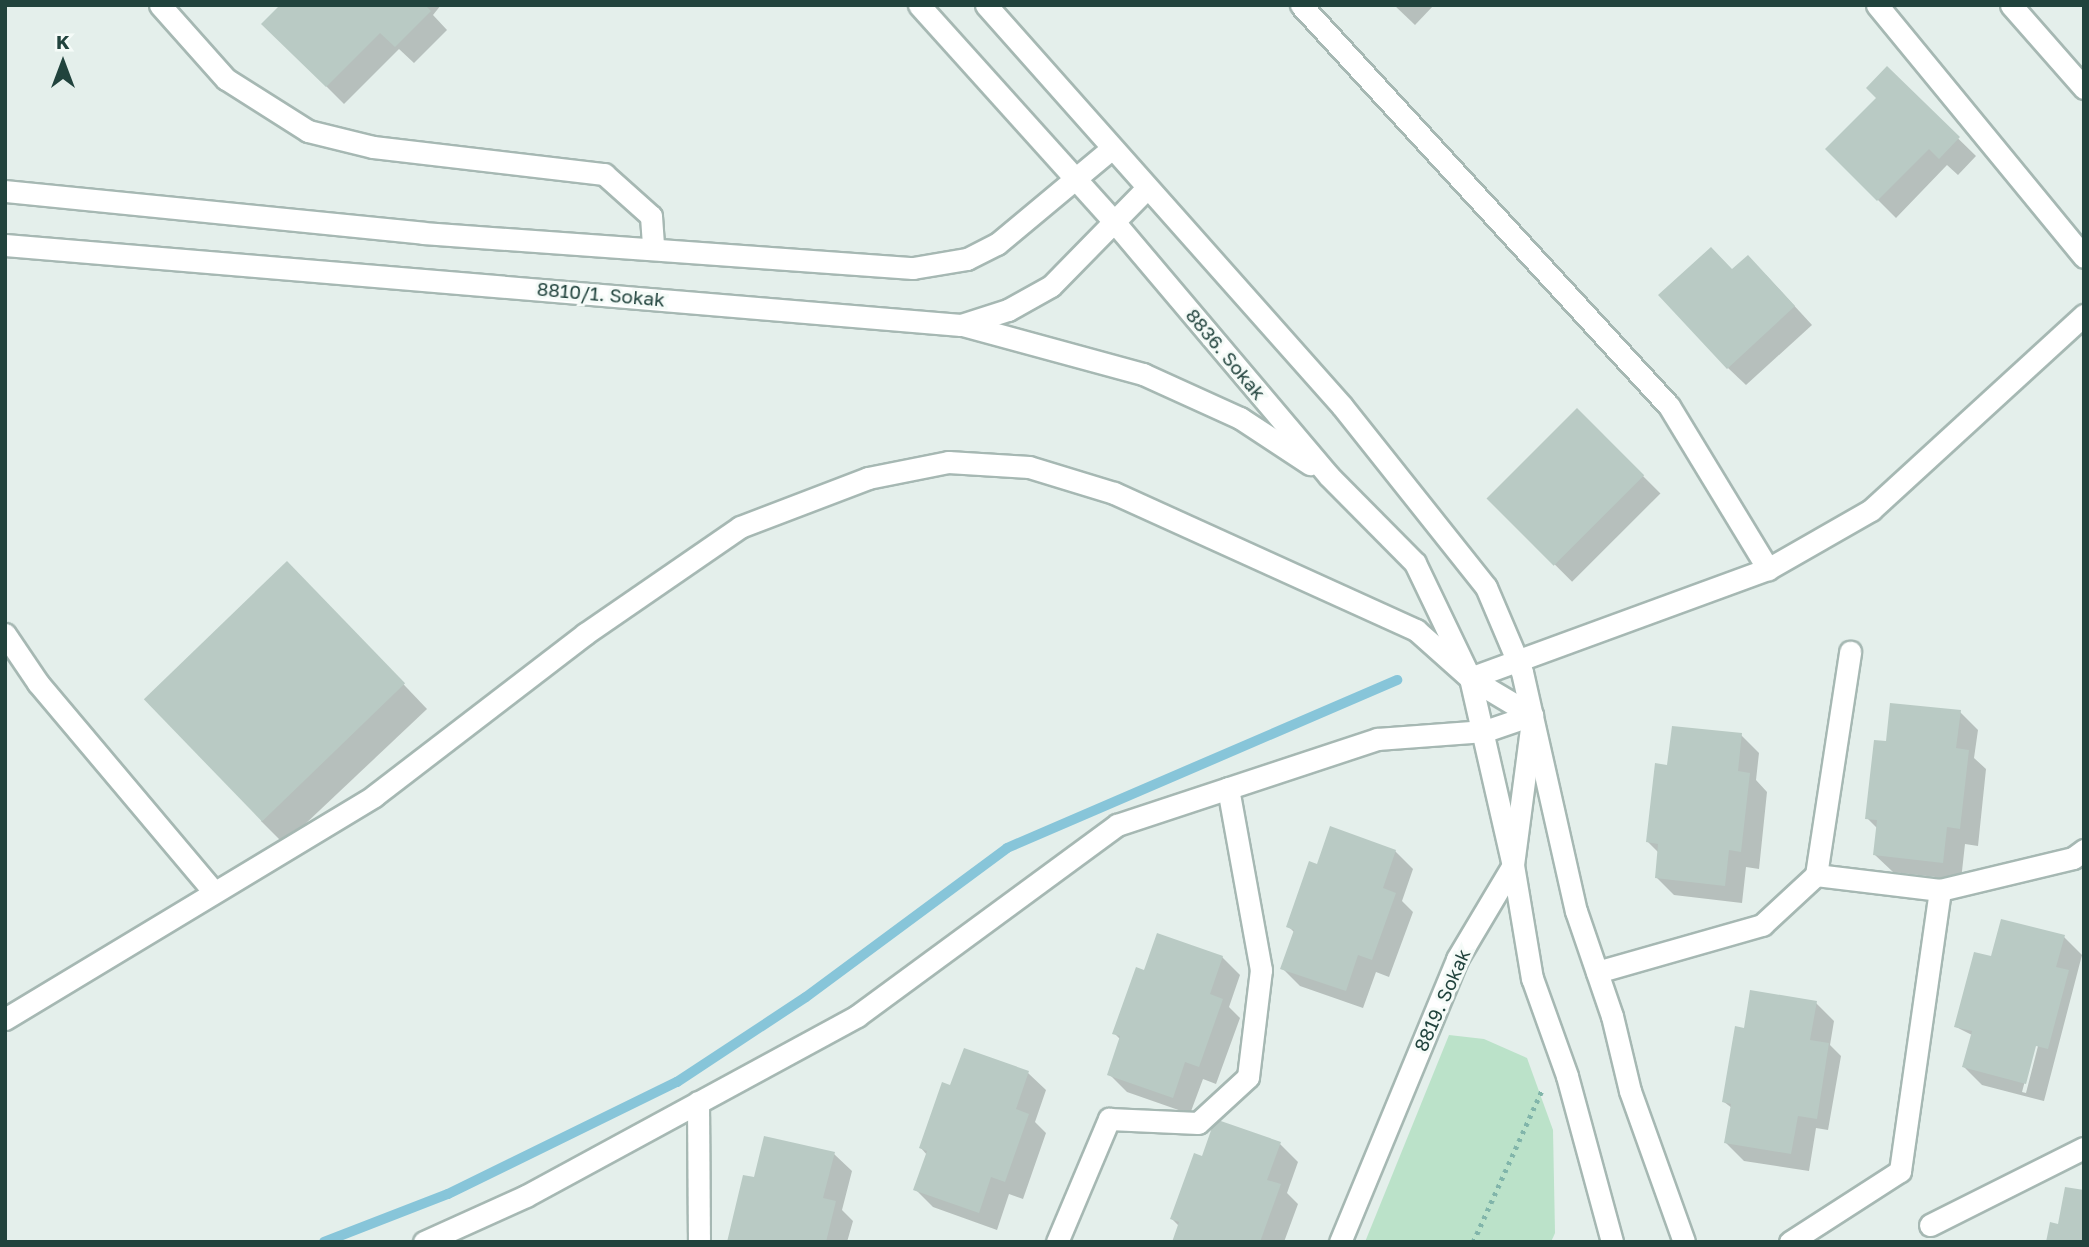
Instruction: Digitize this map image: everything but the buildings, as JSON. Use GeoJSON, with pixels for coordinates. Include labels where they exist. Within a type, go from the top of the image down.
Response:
{"type":"FeatureCollection","features":[{"type":"Feature","properties":{"kind":"street"},"geometry":{"type":"LineString","coordinates":[[160,5],[226,79],[308,131],[373,147],[604,174],[651,216],[653,248]]}},
{"type":"Feature","properties":{"kind":"street","name":"8836. Sokak"},"geometry":{"type":"LineString","coordinates":[[919,5],[1116,224],[1329,476],[1415,563],[1470,678],[1485,731],[1513,865]]}},
{"type":"Feature","properties":{"kind":"street"},"geometry":{"type":"LineString","coordinates":[[986,5],[1438,522],[1486,587],[1518,663],[1576,911],[1597,972],[1630,1091],[1684,1242]]}},
{"type":"Feature","properties":{"kind":"street"},"geometry":{"type":"LineString","coordinates":[[1301,5],[1669,406],[1768,569]]}},
{"type":"Feature","properties":{"kind":"street"},"geometry":{"type":"LineString","coordinates":[[1877,5],[2084,257]]}},
{"type":"Feature","properties":{"kind":"street"},"geometry":{"type":"LineString","coordinates":[[2011,5],[2084,88]]}},
{"type":"Feature","properties":{"kind":"street"},"geometry":{"type":"LineString","coordinates":[[5,191],[423,233],[913,268],[953,261],[997,244],[1024,226],[1072,178],[1111,149]]}},
{"type":"Feature","properties":{"kind":"street","name":"8810/1. Sokak"},"geometry":{"type":"LineString","coordinates":[[5,245],[961,325],[1008,310],[1051,286],[1116,224],[1147,188]]}},
{"type":"Feature","properties":{"kind":"street"},"geometry":{"type":"LineString","coordinates":[[1470,678],[1518,663],[1768,569],[1871,509],[2084,315]]}},
{"type":"Feature","properties":{"kind":"street"},"geometry":{"type":"LineString","coordinates":[[961,325],[1143,374],[1240,418],[1329,476]]}},
{"type":"Feature","properties":{"kind":"street"},"geometry":{"type":"LineString","coordinates":[[5,1019],[374,796],[585,634],[740,527],[868,478],[948,463],[1029,467],[1114,493],[1416,629],[1470,678],[1532,715]]}},
{"type":"Feature","properties":{"kind":"street"},"geometry":{"type":"LineString","coordinates":[[5,634],[38,683],[213,891]]}},
{"type":"Feature","properties":{"kind":"street"},"geometry":{"type":"LineString","coordinates":[[1597,972],[1762,925],[1816,875],[1850,652]]}},
{"type":"Feature","properties":{"kind":"street"},"geometry":{"type":"LineString","coordinates":[[424,1242],[526,1196],[857,1016],[1117,825],[1377,739],[1485,731],[1532,715]]}},
{"type":"Feature","properties":{"kind":"street","name":"8819. Sokak"},"geometry":{"type":"LineString","coordinates":[[1340,1242],[1457,959],[1513,865],[1532,715]]}},
{"type":"Feature","properties":{"kind":"street"},"geometry":{"type":"LineString","coordinates":[[1058,1242],[1109,1119],[1198,1123],[1248,1077],[1261,970],[1228,788]]}},
{"type":"Feature","properties":{"kind":"street"},"geometry":{"type":"LineString","coordinates":[[1816,875],[1940,890],[2073,858],[2084,850]]}},
{"type":"Feature","properties":{"kind":"street"},"geometry":{"type":"LineString","coordinates":[[1513,865],[1532,978],[1567,1076],[1612,1242]]}},
{"type":"Feature","properties":{"kind":"street"},"geometry":{"type":"LineString","coordinates":[[1790,1242],[1900,1171],[1940,890]]}},
{"type":"Feature","properties":{"kind":"street"},"geometry":{"type":"LineString","coordinates":[[698,1102],[699,1242]]}},
{"type":"Feature","properties":{"kind":"street"},"geometry":{"type":"LineString","coordinates":[[1930,1225],[2084,1148]]}},
{"type":"Feature","properties":{"kind":"path"},"geometry":{"type":"LineString","coordinates":[[1473,1242],[1539,1092],[1567,1076]]}},
{"type":"Feature","properties":{"kind":"green space"},"geometry":{"type":"Polygon","coordinates":[[[1449,1035],[1484,1039],[1527,1058],[1553,1130],[1555,1233],[1551,1242],[1365,1242],[1449,1035]]]}},
{"type":"Feature","properties":{"kind":"waterway"},"geometry":{"type":"LineString","coordinates":[[324,1242],[448,1194],[677,1082],[806,997],[1007,848],[1397,680]]}}]}
